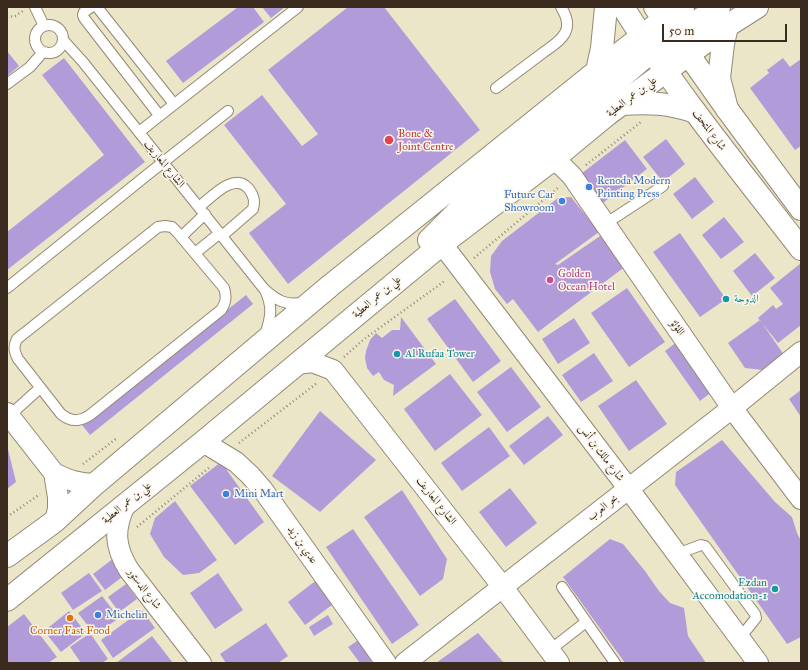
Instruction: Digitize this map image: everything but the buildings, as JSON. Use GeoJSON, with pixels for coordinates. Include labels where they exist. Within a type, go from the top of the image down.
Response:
{"type":"FeatureCollection","features":[{"type":"Feature","properties":{"kind":"main road"},"geometry":{"type":"LineString","coordinates":[[597,71],[602,48],[606,7]]}},
{"type":"Feature","properties":{"kind":"main road","name":"شارع المتحف"},"geometry":{"type":"LineString","coordinates":[[623,7],[695,112],[801,249]]}},
{"type":"Feature","properties":{"kind":"main road"},"geometry":{"type":"LineString","coordinates":[[7,556],[55,521],[95,484],[317,297],[597,71],[647,44],[658,42],[663,31],[665,20],[683,7]]}},
{"type":"Feature","properties":{"kind":"main road","name":"علي بن عمر العطية"},"geometry":{"type":"LineString","coordinates":[[7,600],[203,442],[402,276],[622,104],[689,54],[723,16],[757,7]]}},
{"type":"Feature","properties":{"kind":"main road"},"geometry":{"type":"LineString","coordinates":[[665,20],[723,16],[723,44],[719,78],[727,109]]}},
{"type":"Feature","properties":{"kind":"main road"},"geometry":{"type":"LineString","coordinates":[[665,20],[727,109],[801,208]]}},
{"type":"Feature","properties":{"kind":"main road"},"geometry":{"type":"LineString","coordinates":[[665,20],[669,40],[664,47],[662,55],[663,64],[666,71]]}},
{"type":"Feature","properties":{"kind":"main road"},"geometry":{"type":"LineString","coordinates":[[402,276],[432,236],[460,208],[600,95],[647,44]]}},
{"type":"Feature","properties":{"kind":"main road"},"geometry":{"type":"LineString","coordinates":[[622,104],[641,102],[664,104],[678,106],[695,112]]}},
{"type":"Feature","properties":{"kind":"street","name":"اللؤلؤ"},"geometry":{"type":"LineString","coordinates":[[551,161],[561,165],[572,176],[732,408],[801,499]]}},
{"type":"Feature","properties":{"kind":"street","name":"شارع مالك بن أنس"},"geometry":{"type":"LineString","coordinates":[[442,244],[628,488],[758,663]]}},
{"type":"Feature","properties":{"kind":"street","name":"بحر العرب"},"geometry":{"type":"LineString","coordinates":[[405,663],[732,408],[801,352]]}},
{"type":"Feature","properties":{"kind":"street","name":"الشارع المعاريف"},"geometry":{"type":"LineString","coordinates":[[297,364],[312,362],[333,370],[502,586],[554,656]]}},
{"type":"Feature","properties":{"kind":"street"},"geometry":{"type":"LineString","coordinates":[[8,414],[55,478],[58,497],[55,521]]}},
{"type":"Feature","properties":{"kind":"street","name":"عدي بن زيد"},"geometry":{"type":"LineString","coordinates":[[203,442],[236,462],[263,490],[386,663]]}},
{"type":"Feature","properties":{"kind":"street"},"geometry":{"type":"LineString","coordinates":[[55,478],[84,484],[95,484]]}},
{"type":"Feature","properties":{"kind":"street","name":"شارع الدستور"},"geometry":{"type":"LineString","coordinates":[[125,505],[120,517],[117,531],[121,558],[201,663]]}},
{"type":"Feature","properties":{"kind":"lane"},"geometry":{"type":"LineString","coordinates":[[35,7],[44,26]]}},
{"type":"Feature","properties":{"kind":"lane"},"geometry":{"type":"LineString","coordinates":[[91,7],[84,12],[84,18],[159,115]]}},
{"type":"Feature","properties":{"kind":"lane"},"geometry":{"type":"LineString","coordinates":[[97,7],[174,104]]}},
{"type":"Feature","properties":{"kind":"lane"},"geometry":{"type":"LineString","coordinates":[[139,132],[298,7]]}},
{"type":"Feature","properties":{"kind":"lane"},"geometry":{"type":"LineString","coordinates":[[496,88],[556,43],[566,33],[567,20],[561,7]]}},
{"type":"Feature","properties":{"kind":"lane"},"geometry":{"type":"LineString","coordinates":[[50,25],[60,30],[63,40],[62,46],[58,50],[48,54],[38,48],[35,38],[36,33],[40,29],[44,26],[50,25]]}},
{"type":"Feature","properties":{"kind":"lane","name":"الشارع المعاريف"},"geometry":{"type":"LineString","coordinates":[[63,40],[139,132],[264,289],[273,297],[283,302],[294,304],[317,297]]}},
{"type":"Feature","properties":{"kind":"lane"},"geometry":{"type":"LineString","coordinates":[[7,84],[30,67],[43,52]]}},
{"type":"Feature","properties":{"kind":"lane"},"geometry":{"type":"LineString","coordinates":[[7,288],[163,162],[228,112]]}},
{"type":"Feature","properties":{"kind":"lane"},"geometry":{"type":"LineString","coordinates":[[181,237],[202,211],[230,183],[238,182],[246,186],[253,194],[253,209],[195,253]]}},
{"type":"Feature","properties":{"kind":"lane"},"geometry":{"type":"LineString","coordinates":[[605,224],[663,186]]}},
{"type":"Feature","properties":{"kind":"lane"},"geometry":{"type":"LineString","coordinates":[[158,227],[172,227],[195,253],[224,288],[226,299],[221,310],[83,419],[75,421],[67,419],[61,414],[40,388],[14,352],[14,345],[17,339],[158,227]]}},
{"type":"Feature","properties":{"kind":"lane","name":"الشارع المعاريف"},"geometry":{"type":"LineString","coordinates":[[263,342],[271,310],[269,299],[264,289]]}},
{"type":"Feature","properties":{"kind":"lane"},"geometry":{"type":"LineString","coordinates":[[8,414],[40,388]]}},
{"type":"Feature","properties":{"kind":"lane"},"geometry":{"type":"LineString","coordinates":[[677,554],[701,545],[705,546],[756,614],[756,618],[740,638]]}},
{"type":"Feature","properties":{"kind":"lane"},"geometry":{"type":"LineString","coordinates":[[562,587],[615,663]]}},
{"type":"Feature","properties":{"kind":"lane"},"geometry":{"type":"LineString","coordinates":[[554,656],[586,622]]}},
{"type":"Feature","properties":{"kind":"path"},"geometry":{"type":"LineString","coordinates":[[7,17],[15,16],[22,12],[26,7]]}},
{"type":"Feature","properties":{"kind":"path"},"geometry":{"type":"LineString","coordinates":[[7,517],[55,478]]}},
{"type":"Feature","properties":{"kind":"place","name":"Bone & Joint Centre"},"geometry":{"type":"Point","coordinates":[389,140]}},
{"type":"Feature","properties":{"kind":"place","name":"Renoda Modern Printing Press"},"geometry":{"type":"Point","coordinates":[589,187]}},
{"type":"Feature","properties":{"kind":"place","name":"Future Car Showroom"},"geometry":{"type":"Point","coordinates":[562,201]}},
{"type":"Feature","properties":{"kind":"place","name":"Golden Ocean Hotel"},"geometry":{"type":"Point","coordinates":[550,280]}},
{"type":"Feature","properties":{"kind":"place","name":"الدوحة"},"geometry":{"type":"Point","coordinates":[726,299]}},
{"type":"Feature","properties":{"kind":"place","name":"Al Rufaa Tower"},"geometry":{"type":"Point","coordinates":[397,354]}},
{"type":"Feature","properties":{"kind":"place","name":"Mini Mart"},"geometry":{"type":"Point","coordinates":[226,494]}},
{"type":"Feature","properties":{"kind":"place","name":"Ezdan Accomodation-1"},"geometry":{"type":"Point","coordinates":[775,589]}},
{"type":"Feature","properties":{"kind":"place","name":"Michelin"},"geometry":{"type":"Point","coordinates":[98,615]}},
{"type":"Feature","properties":{"kind":"place","name":"Corner Fast Food"},"geometry":{"type":"Point","coordinates":[70,618]}}]}
